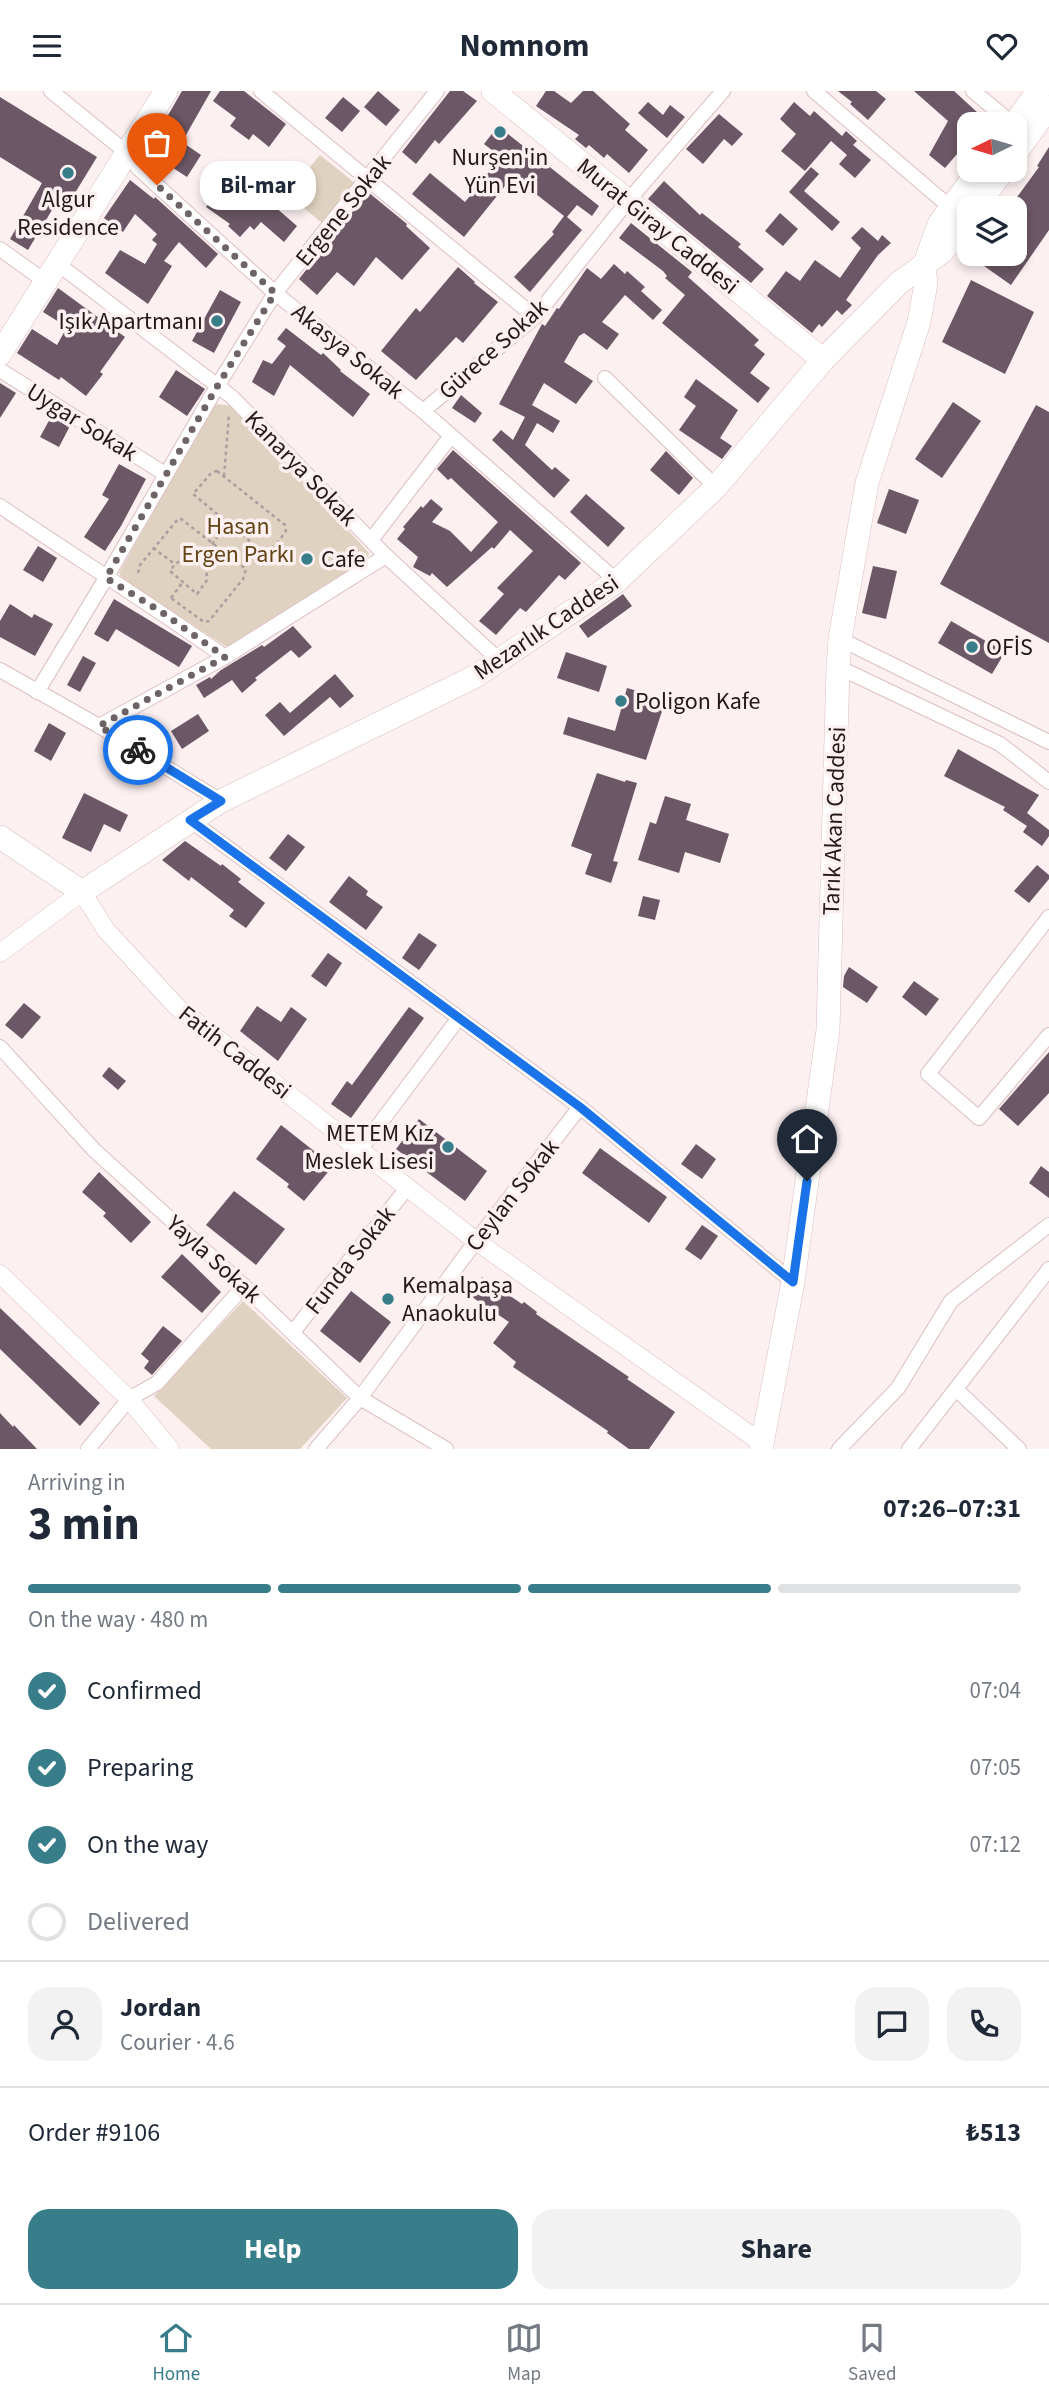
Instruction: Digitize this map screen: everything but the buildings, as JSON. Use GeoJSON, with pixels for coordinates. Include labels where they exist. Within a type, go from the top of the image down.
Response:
{"type":"FeatureCollection","features":[{"type":"Feature","properties":{"kind":"main road"},"geometry":{"type":"LineString","coordinates":[[0,354],[166,91]]}},
{"type":"Feature","properties":{"kind":"main road","name":"Murat Giray Caddesi"},"geometry":{"type":"LineString","coordinates":[[493,91],[823,359]]}},
{"type":"Feature","properties":{"kind":"main road"},"geometry":{"type":"LineString","coordinates":[[1028,124],[1038,91]]}},
{"type":"Feature","properties":{"kind":"main road"},"geometry":{"type":"LineString","coordinates":[[1028,124],[1049,107]]}},
{"type":"Feature","properties":{"kind":"main road"},"geometry":{"type":"LineString","coordinates":[[924,266],[942,252],[957,219]]}},
{"type":"Feature","properties":{"kind":"main road","name":"Mezarlık Caddesi"},"geometry":{"type":"LineString","coordinates":[[82,892],[221,801],[474,677],[617,581],[716,487],[823,359],[900,282],[924,266]]}},
{"type":"Feature","properties":{"kind":"main road","name":"Tarık Akan Caddesi"},"geometry":{"type":"LineString","coordinates":[[767,1447],[828,1030],[840,639],[866,484],[919,322],[926,283],[924,266]]}},
{"type":"Feature","properties":{"kind":"main road","name":"Fatih Caddesi"},"geometry":{"type":"LineString","coordinates":[[0,837],[82,892]]}},
{"type":"Feature","properties":{"kind":"street","name":"Akasya Sokak"},"geometry":{"type":"LineString","coordinates":[[51,91],[126,152],[138,168],[275,293],[423,411],[617,581]]}},
{"type":"Feature","properties":{"kind":"street"},"geometry":{"type":"LineString","coordinates":[[261,91],[535,317]]}},
{"type":"Feature","properties":{"kind":"street","name":"Ergene Sokak"},"geometry":{"type":"LineString","coordinates":[[37,692],[275,293],[437,91]]}},
{"type":"Feature","properties":{"kind":"street","name":"Gürece Sokak"},"geometry":{"type":"LineString","coordinates":[[423,411],[535,317],[627,202],[723,91]]}},
{"type":"Feature","properties":{"kind":"street"},"geometry":{"type":"LineString","coordinates":[[814,91],[957,210]]}},
{"type":"Feature","properties":{"kind":"street"},"geometry":{"type":"LineString","coordinates":[[973,91],[1028,124]]}},
{"type":"Feature","properties":{"kind":"street","name":"Kanarya Sokak"},"geometry":{"type":"LineString","coordinates":[[0,249],[52,273],[218,385],[386,556],[499,660]]}},
{"type":"Feature","properties":{"kind":"street","name":"Uygar Sokak"},"geometry":{"type":"LineString","coordinates":[[0,370],[165,474]]}},
{"type":"Feature","properties":{"kind":"street"},"geometry":{"type":"LineString","coordinates":[[606,378],[716,487]]}},
{"type":"Feature","properties":{"kind":"street","name":"Gürece Sokak"},"geometry":{"type":"LineString","coordinates":[[371,540],[451,436]]}},
{"type":"Feature","properties":{"kind":"street"},"geometry":{"type":"LineString","coordinates":[[0,506],[225,657]]}},
{"type":"Feature","properties":{"kind":"street"},"geometry":{"type":"LineString","coordinates":[[99,726],[225,657],[386,556]]}},
{"type":"Feature","properties":{"kind":"street"},"geometry":{"type":"LineString","coordinates":[[840,639],[1049,743]]}},
{"type":"Feature","properties":{"kind":"street"},"geometry":{"type":"LineString","coordinates":[[838,667],[1000,744],[1044,778],[1049,761]]}},
{"type":"Feature","properties":{"kind":"street"},"geometry":{"type":"LineString","coordinates":[[0,670],[99,726],[221,801]]}},
{"type":"Feature","properties":{"kind":"street"},"geometry":{"type":"LineString","coordinates":[[190,820],[580,1107],[793,1282]]}},
{"type":"Feature","properties":{"kind":"street","name":"Mezarlık Caddesi"},"geometry":{"type":"LineString","coordinates":[[0,953],[82,892]]}},
{"type":"Feature","properties":{"kind":"street","name":"Fatih Caddesi"},"geometry":{"type":"LineString","coordinates":[[82,892],[106,930],[177,1007],[476,1241],[767,1447]]}},
{"type":"Feature","properties":{"kind":"street"},"geometry":{"type":"LineString","coordinates":[[1049,917],[928,1074],[979,1118],[1049,1035]]}},
{"type":"Feature","properties":{"kind":"street"},"geometry":{"type":"LineString","coordinates":[[360,1150],[458,1019]]}},
{"type":"Feature","properties":{"kind":"street","name":"Yayla Sokak"},"geometry":{"type":"LineString","coordinates":[[0,1047],[94,1150],[244,1286],[360,1398],[446,1449]]}},
{"type":"Feature","properties":{"kind":"street","name":"Ceylan Sokak"},"geometry":{"type":"LineString","coordinates":[[316,1449],[360,1398],[476,1241],[580,1107]]}},
{"type":"Feature","properties":{"kind":"street","name":"Funda Sokak"},"geometry":{"type":"LineString","coordinates":[[293,1332],[407,1188]]}},
{"type":"Feature","properties":{"kind":"street"},"geometry":{"type":"LineString","coordinates":[[839,1449],[898,1388],[951,1301],[1049,1225]]}},
{"type":"Feature","properties":{"kind":"street"},"geometry":{"type":"LineString","coordinates":[[909,1449],[1044,1286],[1049,1269]]}},
{"type":"Feature","properties":{"kind":"street"},"geometry":{"type":"LineString","coordinates":[[0,1274],[128,1399],[170,1449]]}},
{"type":"Feature","properties":{"kind":"street"},"geometry":{"type":"LineString","coordinates":[[88,1449],[128,1399],[157,1383],[244,1286]]}},
{"type":"Feature","properties":{"kind":"street"},"geometry":{"type":"LineString","coordinates":[[956,1389],[1018,1449]]}},
{"type":"Feature","properties":{"kind":"path"},"geometry":{"type":"LineString","coordinates":[[224,477],[230,410],[239,420]]}},
{"type":"Feature","properties":{"kind":"path"},"geometry":{"type":"LineString","coordinates":[[217,471],[285,524],[286,531],[268,555],[228,523],[193,494],[212,472],[217,471]]}},
{"type":"Feature","properties":{"kind":"path"},"geometry":{"type":"LineString","coordinates":[[135,565],[139,575],[140,565],[178,519],[181,519],[246,569],[243,579],[213,618],[204,622],[171,597]]}},
{"type":"Feature","properties":{"kind":"path"},"geometry":{"type":"LineString","coordinates":[[199,561],[228,523]]}},
{"type":"Feature","properties":{"kind":"path"},"geometry":{"type":"LineString","coordinates":[[153,548],[175,564]]}},
{"type":"Feature","properties":{"kind":"path"},"geometry":{"type":"LineString","coordinates":[[186,557],[194,557],[199,561],[206,569],[207,580],[197,594],[170,571],[186,557]]}},
{"type":"Feature","properties":{"kind":"path"},"geometry":{"type":"LineString","coordinates":[[183,582],[169,600],[206,629]]}},
{"type":"Feature","properties":{"kind":"green space"},"geometry":{"type":"Polygon","coordinates":[[[320,155],[356,184],[323,224],[288,194],[320,155]]]}},
{"type":"Feature","properties":{"kind":"green space","name":"Hasan Ergen Parkı"},"geometry":{"type":"Polygon","coordinates":[[[217,404],[234,406],[369,553],[367,562],[230,646],[225,646],[122,579],[119,573],[210,410],[217,404]]]}},
{"type":"Feature","properties":{"kind":"green space"},"geometry":{"type":"Polygon","coordinates":[[[243,1301],[347,1398],[300,1449],[211,1449],[154,1396],[243,1301]]]}},
{"type":"Feature","properties":{"kind":"way so far"},"geometry":{"type":"LineString","coordinates":[[138,750],[99,726],[225,657],[160,611],[106,578],[165,474],[275,293],[157,185]]}},
{"type":"Feature","properties":{"kind":"place","name":"Nurşen'in Yün Evi"},"geometry":{"type":"Point","coordinates":[500,132]}},
{"type":"Feature","properties":{"kind":"place","name":"Algur Residence"},"geometry":{"type":"Point","coordinates":[68,173]}},
{"type":"Feature","properties":{"kind":"place","name":"Bil-mar"},"geometry":{"type":"Point","coordinates":[157,185]}},
{"type":"Feature","properties":{"kind":"place","name":"Işık Apartmanı"},"geometry":{"type":"Point","coordinates":[217,321]}},
{"type":"Feature","properties":{"kind":"place","name":"Cafe"},"geometry":{"type":"Point","coordinates":[307,559]}},
{"type":"Feature","properties":{"kind":"place","name":"OFİS"},"geometry":{"type":"Point","coordinates":[972,647]}},
{"type":"Feature","properties":{"kind":"place","name":"Poligon Kafe"},"geometry":{"type":"Point","coordinates":[621,701]}},
{"type":"Feature","properties":{"kind":"place","name":"METEM Kız Meslek Lisesi"},"geometry":{"type":"Point","coordinates":[448,1147]}},
{"type":"Feature","properties":{"kind":"place","name":"Kemalpaşa Anaokulu"},"geometry":{"type":"Point","coordinates":[388,1299]}},
{"type":"Feature","properties":{"kind":"route"},"geometry":{"type":"LineString","coordinates":[[138,750],[221,801],[190,820],[580,1107],[793,1282],[807,1181]]}}]}
